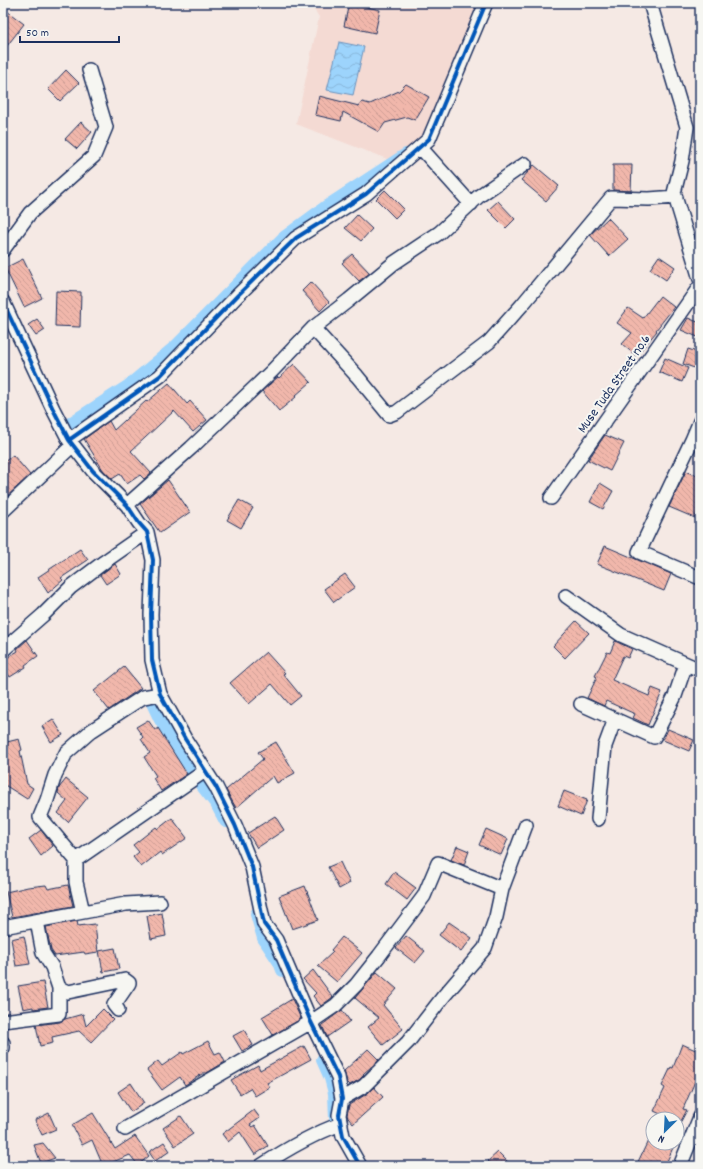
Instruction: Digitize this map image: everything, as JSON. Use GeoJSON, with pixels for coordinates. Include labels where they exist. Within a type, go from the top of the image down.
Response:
{"type":"FeatureCollection","features":[{"type":"Feature","properties":{"kind":"street"},"geometry":{"type":"LineString","coordinates":[[3,511],[71,442],[160,376],[238,295],[296,238],[366,194],[429,139],[486,3]]}},
{"type":"Feature","properties":{"kind":"street"},"geometry":{"type":"LineString","coordinates":[[650,3],[687,127],[682,161],[674,193],[700,280]]}},
{"type":"Feature","properties":{"kind":"street"},"geometry":{"type":"LineString","coordinates":[[3,250],[30,213],[94,156],[106,127],[89,70]]}},
{"type":"Feature","properties":{"kind":"street"},"geometry":{"type":"LineString","coordinates":[[420,147],[470,204]]}},
{"type":"Feature","properties":{"kind":"street"},"geometry":{"type":"LineString","coordinates":[[127,505],[191,448],[272,371],[313,328],[394,262],[438,233],[479,196],[525,164]]}},
{"type":"Feature","properties":{"kind":"street"},"geometry":{"type":"LineString","coordinates":[[313,328],[357,376],[388,415],[396,412],[489,342],[522,305],[611,198],[649,199],[676,197]]}},
{"type":"Feature","properties":{"kind":"street","name":"Muse Tuda Street no.6"},"geometry":{"type":"LineString","coordinates":[[551,498],[700,286]]}},
{"type":"Feature","properties":{"kind":"street"},"geometry":{"type":"LineString","coordinates":[[3,302],[6,318],[71,442],[93,470],[127,505],[147,532],[154,560],[151,614],[152,660],[160,694],[200,774],[216,787],[235,825],[252,867],[264,924],[276,940],[311,1022],[338,1077],[342,1099],[339,1115],[343,1136],[360,1166]]}},
{"type":"Feature","properties":{"kind":"street"},"geometry":{"type":"LineString","coordinates":[[700,420],[639,552],[700,578]]}},
{"type":"Feature","properties":{"kind":"street"},"geometry":{"type":"LineString","coordinates":[[3,650],[43,616],[71,587],[147,532]]}},
{"type":"Feature","properties":{"kind":"street"},"geometry":{"type":"LineString","coordinates":[[566,596],[621,635],[700,670]]}},
{"type":"Feature","properties":{"kind":"street"},"geometry":{"type":"LineString","coordinates":[[581,704],[654,737],[675,696],[686,664]]}},
{"type":"Feature","properties":{"kind":"street"},"geometry":{"type":"LineString","coordinates":[[83,912],[76,882],[76,860],[40,817],[47,800],[54,775],[66,753],[92,731],[143,697],[160,694]]}},
{"type":"Feature","properties":{"kind":"street"},"geometry":{"type":"LineString","coordinates":[[598,819],[603,784],[605,746],[615,719]]}},
{"type":"Feature","properties":{"kind":"street"},"geometry":{"type":"LineString","coordinates":[[76,860],[200,774]]}},
{"type":"Feature","properties":{"kind":"street"},"geometry":{"type":"LineString","coordinates":[[342,1099],[364,1086],[408,1042],[460,976],[485,948],[496,917],[502,889],[526,825]]}},
{"type":"Feature","properties":{"kind":"street"},"geometry":{"type":"LineString","coordinates":[[125,1129],[311,1022],[336,1005],[356,985],[380,956],[424,896],[438,863],[502,889]]}},
{"type":"Feature","properties":{"kind":"street"},"geometry":{"type":"LineString","coordinates":[[3,927],[126,904],[160,902]]}},
{"type":"Feature","properties":{"kind":"street"},"geometry":{"type":"LineString","coordinates":[[3,1021],[59,1014],[60,988],[52,967],[44,953],[37,921]]}},
{"type":"Feature","properties":{"kind":"street"},"geometry":{"type":"LineString","coordinates":[[60,988],[68,992],[124,980],[129,983],[114,1005],[118,1010]]}},
{"type":"Feature","properties":{"kind":"street"},"geometry":{"type":"LineString","coordinates":[[3,1043],[3,1048]]}},
{"type":"Feature","properties":{"kind":"street"},"geometry":{"type":"LineString","coordinates":[[680,1166],[700,1117]]}},
{"type":"Feature","properties":{"kind":"street"},"geometry":{"type":"LineString","coordinates":[[261,1166],[293,1145],[321,1131],[341,1124]]}},
{"type":"Feature","properties":{"kind":"shaded area"},"geometry":{"type":"Polygon","coordinates":[[[310,3],[483,3],[423,141],[395,162],[296,124],[319,17],[310,3]]]}},
{"type":"Feature","properties":{"kind":"water"},"geometry":{"type":"Polygon","coordinates":[[[339,42],[364,47],[353,95],[327,90],[339,42]]]}},
{"type":"Feature","properties":{"kind":"building"},"geometry":{"type":"Polygon","coordinates":[[[349,3],[380,10],[375,33],[344,26],[349,3]]]}},
{"type":"Feature","properties":{"kind":"building"},"geometry":{"type":"Polygon","coordinates":[[[3,8],[24,24],[3,51],[3,8]]]}},
{"type":"Feature","properties":{"kind":"building"},"geometry":{"type":"Polygon","coordinates":[[[66,70],[79,83],[60,101],[48,89],[66,70]]]}},
{"type":"Feature","properties":{"kind":"building"},"geometry":{"type":"Polygon","coordinates":[[[406,84],[429,97],[415,120],[407,117],[385,123],[379,132],[343,112],[341,121],[315,115],[319,96],[359,106],[362,102],[370,104],[399,91],[406,84]]]}},
{"type":"Feature","properties":{"kind":"building"},"geometry":{"type":"Polygon","coordinates":[[[81,122],[92,132],[77,149],[65,139],[81,122]]]}},
{"type":"Feature","properties":{"kind":"building"},"geometry":{"type":"Polygon","coordinates":[[[534,165],[559,186],[546,201],[521,180],[534,165]]]}},
{"type":"Feature","properties":{"kind":"building"},"geometry":{"type":"Polygon","coordinates":[[[613,165],[632,165],[631,191],[613,190],[613,165]]]}},
{"type":"Feature","properties":{"kind":"building"},"geometry":{"type":"Polygon","coordinates":[[[385,190],[404,209],[395,218],[376,199],[385,190]]]}},
{"type":"Feature","properties":{"kind":"building"},"geometry":{"type":"Polygon","coordinates":[[[498,201],[515,219],[506,228],[488,210],[498,201]]]}},
{"type":"Feature","properties":{"kind":"building"},"geometry":{"type":"Polygon","coordinates":[[[357,215],[372,229],[361,241],[345,228],[357,215]]]}},
{"type":"Feature","properties":{"kind":"building"},"geometry":{"type":"Polygon","coordinates":[[[608,218],[628,239],[609,256],[590,235],[608,218]]]}},
{"type":"Feature","properties":{"kind":"building"},"geometry":{"type":"Polygon","coordinates":[[[352,254],[370,273],[359,281],[342,263],[352,254]]]}},
{"type":"Feature","properties":{"kind":"building"},"geometry":{"type":"Polygon","coordinates":[[[659,256],[675,267],[666,280],[650,269],[659,256]]]}},
{"type":"Feature","properties":{"kind":"building"},"geometry":{"type":"Polygon","coordinates":[[[23,259],[42,298],[24,307],[5,268],[23,259]]]}},
{"type":"Feature","properties":{"kind":"building"},"geometry":{"type":"Polygon","coordinates":[[[311,282],[329,302],[320,311],[302,291],[311,282]]]}},
{"type":"Feature","properties":{"kind":"building"},"geometry":{"type":"Polygon","coordinates":[[[56,291],[81,292],[80,327],[55,326],[56,291]]]}},
{"type":"Feature","properties":{"kind":"building"},"geometry":{"type":"Polygon","coordinates":[[[660,296],[674,307],[656,330],[657,331],[636,356],[622,344],[632,333],[617,323],[628,308],[643,318],[660,296]]]}},
{"type":"Feature","properties":{"kind":"building"},"geometry":{"type":"Polygon","coordinates":[[[688,318],[700,323],[700,338],[681,330],[688,318]]]}},
{"type":"Feature","properties":{"kind":"building"},"geometry":{"type":"Polygon","coordinates":[[[37,319],[45,330],[36,336],[28,325],[37,319]]]}},
{"type":"Feature","properties":{"kind":"building"},"geometry":{"type":"Polygon","coordinates":[[[688,349],[700,353],[700,370],[683,364],[688,349]]]}},
{"type":"Feature","properties":{"kind":"building"},"geometry":{"type":"Polygon","coordinates":[[[665,358],[688,368],[682,382],[659,372],[665,358]]]}},
{"type":"Feature","properties":{"kind":"building"},"geometry":{"type":"Polygon","coordinates":[[[294,364],[311,382],[279,411],[262,391],[294,364]]]}},
{"type":"Feature","properties":{"kind":"building"},"geometry":{"type":"Polygon","coordinates":[[[169,383],[187,404],[190,401],[207,420],[193,432],[174,411],[131,451],[151,473],[144,479],[140,475],[127,484],[120,474],[112,479],[103,470],[84,439],[109,421],[114,430],[146,401],[147,402],[169,383]]]}},
{"type":"Feature","properties":{"kind":"building"},"geometry":{"type":"Polygon","coordinates":[[[605,435],[624,443],[610,471],[588,460],[605,435]]]}},
{"type":"Feature","properties":{"kind":"building"},"geometry":{"type":"Polygon","coordinates":[[[13,455],[30,475],[3,500],[3,463],[13,455]]]}},
{"type":"Feature","properties":{"kind":"building"},"geometry":{"type":"Polygon","coordinates":[[[686,471],[700,477],[700,506],[695,518],[669,507],[686,471]]]}},
{"type":"Feature","properties":{"kind":"building"},"geometry":{"type":"Polygon","coordinates":[[[168,480],[190,512],[160,533],[140,504],[168,480]]]}},
{"type":"Feature","properties":{"kind":"building"},"geometry":{"type":"Polygon","coordinates":[[[600,483],[613,491],[603,509],[590,502],[600,483]]]}},
{"type":"Feature","properties":{"kind":"building"},"geometry":{"type":"Polygon","coordinates":[[[239,500],[253,508],[241,528],[227,520],[239,500]]]}},
{"type":"Feature","properties":{"kind":"building"},"geometry":{"type":"Polygon","coordinates":[[[605,546],[671,574],[664,591],[597,564],[605,546]]]}},
{"type":"Feature","properties":{"kind":"building"},"geometry":{"type":"Polygon","coordinates":[[[80,549],[88,560],[61,578],[63,580],[48,593],[38,577],[80,549]]]}},
{"type":"Feature","properties":{"kind":"building"},"geometry":{"type":"Polygon","coordinates":[[[115,564],[121,574],[106,584],[100,575],[115,564]]]}},
{"type":"Feature","properties":{"kind":"building"},"geometry":{"type":"Polygon","coordinates":[[[345,574],[355,587],[334,602],[324,589],[345,574]]]}},
{"type":"Feature","properties":{"kind":"building"},"geometry":{"type":"Polygon","coordinates":[[[576,621],[589,633],[565,658],[553,646],[576,621]]]}},
{"type":"Feature","properties":{"kind":"building"},"geometry":{"type":"Polygon","coordinates":[[[27,640],[38,656],[25,665],[26,667],[10,677],[3,666],[3,660],[18,651],[17,649],[27,640]]]}},
{"type":"Feature","properties":{"kind":"building"},"geometry":{"type":"Polygon","coordinates":[[[615,641],[632,649],[628,658],[623,656],[612,680],[649,696],[652,688],[662,692],[648,725],[633,718],[635,714],[606,701],[604,706],[587,698],[597,677],[595,676],[607,652],[610,653],[615,641]]]}},
{"type":"Feature","properties":{"kind":"building"},"geometry":{"type":"Polygon","coordinates":[[[266,652],[285,673],[283,674],[301,696],[290,705],[272,684],[249,704],[230,683],[266,652]]]}},
{"type":"Feature","properties":{"kind":"building"},"geometry":{"type":"Polygon","coordinates":[[[124,667],[141,688],[109,710],[94,691],[124,667]]]}},
{"type":"Feature","properties":{"kind":"building"},"geometry":{"type":"Polygon","coordinates":[[[53,719],[63,735],[51,742],[42,726],[53,719]]]}},
{"type":"Feature","properties":{"kind":"building"},"geometry":{"type":"Polygon","coordinates":[[[148,720],[155,730],[158,728],[187,774],[161,791],[153,778],[156,776],[144,757],[150,753],[141,739],[143,737],[136,727],[148,720]]]}},
{"type":"Feature","properties":{"kind":"building"},"geometry":{"type":"Polygon","coordinates":[[[668,729],[694,740],[689,751],[663,740],[668,729]]]}},
{"type":"Feature","properties":{"kind":"building"},"geometry":{"type":"Polygon","coordinates":[[[19,739],[27,784],[33,788],[27,799],[3,784],[3,743],[19,739]]]}},
{"type":"Feature","properties":{"kind":"building"},"geometry":{"type":"Polygon","coordinates":[[[276,742],[295,773],[277,783],[273,776],[236,808],[226,790],[263,759],[258,752],[276,742]]]}},
{"type":"Feature","properties":{"kind":"building"},"geometry":{"type":"Polygon","coordinates":[[[66,779],[88,797],[68,822],[58,813],[67,801],[58,793],[59,788],[66,779]]]}},
{"type":"Feature","properties":{"kind":"building"},"geometry":{"type":"Polygon","coordinates":[[[564,791],[587,800],[581,816],[558,806],[564,791]]]}},
{"type":"Feature","properties":{"kind":"building"},"geometry":{"type":"Polygon","coordinates":[[[275,816],[284,830],[257,848],[248,833],[275,816]]]}},
{"type":"Feature","properties":{"kind":"building"},"geometry":{"type":"Polygon","coordinates":[[[172,818],[187,838],[162,855],[160,852],[141,867],[133,857],[139,852],[133,845],[156,827],[158,829],[172,818]]]}},
{"type":"Feature","properties":{"kind":"building"},"geometry":{"type":"Polygon","coordinates":[[[486,829],[508,839],[501,855],[479,845],[486,829]]]}},
{"type":"Feature","properties":{"kind":"building"},"geometry":{"type":"Polygon","coordinates":[[[41,830],[53,846],[41,856],[29,839],[41,830]]]}},
{"type":"Feature","properties":{"kind":"building"},"geometry":{"type":"Polygon","coordinates":[[[457,846],[469,851],[464,865],[451,860],[457,846]]]}},
{"type":"Feature","properties":{"kind":"building"},"geometry":{"type":"Polygon","coordinates":[[[340,862],[350,883],[339,889],[328,867],[340,862]]]}},
{"type":"Feature","properties":{"kind":"building"},"geometry":{"type":"Polygon","coordinates":[[[394,872],[416,888],[407,900],[386,884],[394,872]]]}},
{"type":"Feature","properties":{"kind":"building"},"geometry":{"type":"Polygon","coordinates":[[[46,885],[48,889],[68,885],[73,906],[12,917],[6,892],[46,885]]]}},
{"type":"Feature","properties":{"kind":"building"},"geometry":{"type":"Polygon","coordinates":[[[305,886],[318,920],[292,929],[279,896],[305,886]]]}},
{"type":"Feature","properties":{"kind":"building"},"geometry":{"type":"Polygon","coordinates":[[[162,913],[166,936],[151,939],[147,916],[162,913]]]}},
{"type":"Feature","properties":{"kind":"building"},"geometry":{"type":"Polygon","coordinates":[[[77,921],[78,926],[95,924],[98,952],[85,954],[84,952],[55,956],[51,950],[46,927],[77,921]]]}},
{"type":"Feature","properties":{"kind":"building"},"geometry":{"type":"Polygon","coordinates":[[[449,922],[472,938],[461,952],[439,935],[449,922]]]}},
{"type":"Feature","properties":{"kind":"building"},"geometry":{"type":"Polygon","coordinates":[[[24,936],[30,964],[16,966],[11,939],[24,936]]]}},
{"type":"Feature","properties":{"kind":"building"},"geometry":{"type":"Polygon","coordinates":[[[406,936],[425,951],[415,963],[396,948],[406,936]]]}},
{"type":"Feature","properties":{"kind":"building"},"geometry":{"type":"Polygon","coordinates":[[[342,937],[362,953],[337,982],[318,966],[333,952],[331,950],[342,937]]]}},
{"type":"Feature","properties":{"kind":"building"},"geometry":{"type":"Polygon","coordinates":[[[115,948],[119,969],[103,972],[99,951],[115,948]]]}},
{"type":"Feature","properties":{"kind":"building"},"geometry":{"type":"Polygon","coordinates":[[[313,970],[333,997],[321,1006],[313,996],[316,993],[303,979],[313,970]]]}},
{"type":"Feature","properties":{"kind":"building"},"geometry":{"type":"Polygon","coordinates":[[[377,972],[397,989],[383,1005],[403,1029],[383,1045],[368,1027],[379,1018],[355,998],[377,972]]]}},
{"type":"Feature","properties":{"kind":"building"},"geometry":{"type":"Polygon","coordinates":[[[43,982],[48,1007],[23,1009],[18,986],[43,982]]]}},
{"type":"Feature","properties":{"kind":"building"},"geometry":{"type":"Polygon","coordinates":[[[292,999],[301,1019],[273,1035],[262,1017],[292,999]]]}},
{"type":"Feature","properties":{"kind":"building"},"geometry":{"type":"Polygon","coordinates":[[[103,1009],[113,1019],[91,1042],[79,1031],[52,1037],[53,1043],[40,1046],[36,1025],[60,1022],[83,1014],[86,1026],[103,1009]]]}},
{"type":"Feature","properties":{"kind":"building"},"geometry":{"type":"Polygon","coordinates":[[[342,1010],[350,1021],[327,1037],[322,1025],[342,1010]]]}},
{"type":"Feature","properties":{"kind":"building"},"geometry":{"type":"Polygon","coordinates":[[[244,1030],[253,1045],[242,1051],[233,1036],[244,1030]]]}},
{"type":"Feature","properties":{"kind":"building"},"geometry":{"type":"Polygon","coordinates":[[[208,1041],[215,1054],[220,1052],[225,1062],[205,1074],[205,1072],[185,1085],[180,1077],[162,1090],[147,1070],[158,1061],[162,1066],[182,1052],[183,1054],[208,1041]]]}},
{"type":"Feature","properties":{"kind":"building"},"geometry":{"type":"Polygon","coordinates":[[[682,1044],[700,1052],[700,1070],[683,1109],[687,1110],[685,1114],[685,1111],[654,1111],[665,1088],[662,1086],[671,1067],[673,1068],[682,1044]]]}},
{"type":"Feature","properties":{"kind":"building"},"geometry":{"type":"Polygon","coordinates":[[[304,1046],[311,1059],[267,1083],[270,1087],[255,1096],[250,1088],[240,1094],[231,1080],[258,1065],[260,1070],[304,1046]]]}},
{"type":"Feature","properties":{"kind":"building"},"geometry":{"type":"Polygon","coordinates":[[[368,1049],[379,1060],[363,1074],[364,1075],[359,1080],[350,1085],[347,1082],[344,1071],[368,1049]]]}},
{"type":"Feature","properties":{"kind":"building"},"geometry":{"type":"Polygon","coordinates":[[[131,1083],[144,1103],[131,1112],[118,1092],[131,1083]]]}},
{"type":"Feature","properties":{"kind":"building"},"geometry":{"type":"Polygon","coordinates":[[[374,1087],[383,1097],[353,1124],[347,1115],[349,1105],[368,1093],[374,1087]]]}},
{"type":"Feature","properties":{"kind":"building"},"geometry":{"type":"Polygon","coordinates":[[[254,1110],[260,1118],[250,1125],[252,1127],[255,1125],[268,1146],[255,1155],[240,1132],[228,1142],[222,1134],[254,1110]]]}},
{"type":"Feature","properties":{"kind":"building"},"geometry":{"type":"Polygon","coordinates":[[[49,1113],[56,1129],[42,1135],[35,1120],[49,1113]]]}},
{"type":"Feature","properties":{"kind":"building"},"geometry":{"type":"Polygon","coordinates":[[[93,1113],[115,1149],[135,1136],[149,1156],[138,1165],[130,1155],[103,1166],[92,1140],[82,1145],[72,1125],[93,1113]]]}},
{"type":"Feature","properties":{"kind":"building"},"geometry":{"type":"Polygon","coordinates":[[[181,1116],[193,1134],[175,1146],[163,1128],[181,1116]]]}},
{"type":"Feature","properties":{"kind":"building"},"geometry":{"type":"Polygon","coordinates":[[[164,1142],[170,1151],[155,1161],[149,1152],[164,1142]]]}},
{"type":"Feature","properties":{"kind":"building"},"geometry":{"type":"Polygon","coordinates":[[[43,1143],[55,1158],[41,1163],[34,1145],[43,1143]]]}},
{"type":"Feature","properties":{"kind":"building"},"geometry":{"type":"Polygon","coordinates":[[[645,1147],[645,1151],[672,1151],[665,1166],[636,1166],[645,1147]]]}},
{"type":"Feature","properties":{"kind":"building"},"geometry":{"type":"Polygon","coordinates":[[[498,1152],[512,1166],[493,1166],[488,1161],[498,1152]]]}},
{"type":"Feature","properties":{"kind":"waterway"},"geometry":{"type":"LineString","coordinates":[[72,423],[128,387],[176,347],[283,239],[328,206],[406,155]]}},
{"type":"Feature","properties":{"kind":"waterway"},"geometry":{"type":"LineString","coordinates":[[152,701],[160,718],[177,746],[199,781],[217,804],[226,821]]}},
{"type":"Feature","properties":{"kind":"waterway"},"geometry":{"type":"LineString","coordinates":[[257,914],[264,938],[280,962],[283,970]]}},
{"type":"Feature","properties":{"kind":"waterway"},"geometry":{"type":"LineString","coordinates":[[323,1060],[331,1078],[335,1093],[336,1119]]}},
{"type":"Feature","properties":{"kind":"cycle path"},"geometry":{"type":"LineString","coordinates":[[69,440],[160,376],[238,295],[296,238],[366,194],[429,139],[486,3]]}},
{"type":"Feature","properties":{"kind":"cycle path"},"geometry":{"type":"LineString","coordinates":[[3,302],[69,440],[93,471],[127,505],[147,532],[153,560],[151,614],[152,660],[160,694],[185,739],[216,787],[235,825],[252,867],[264,924],[276,940],[311,1022],[338,1077],[342,1099],[339,1115],[343,1136],[360,1166]]}}]}
